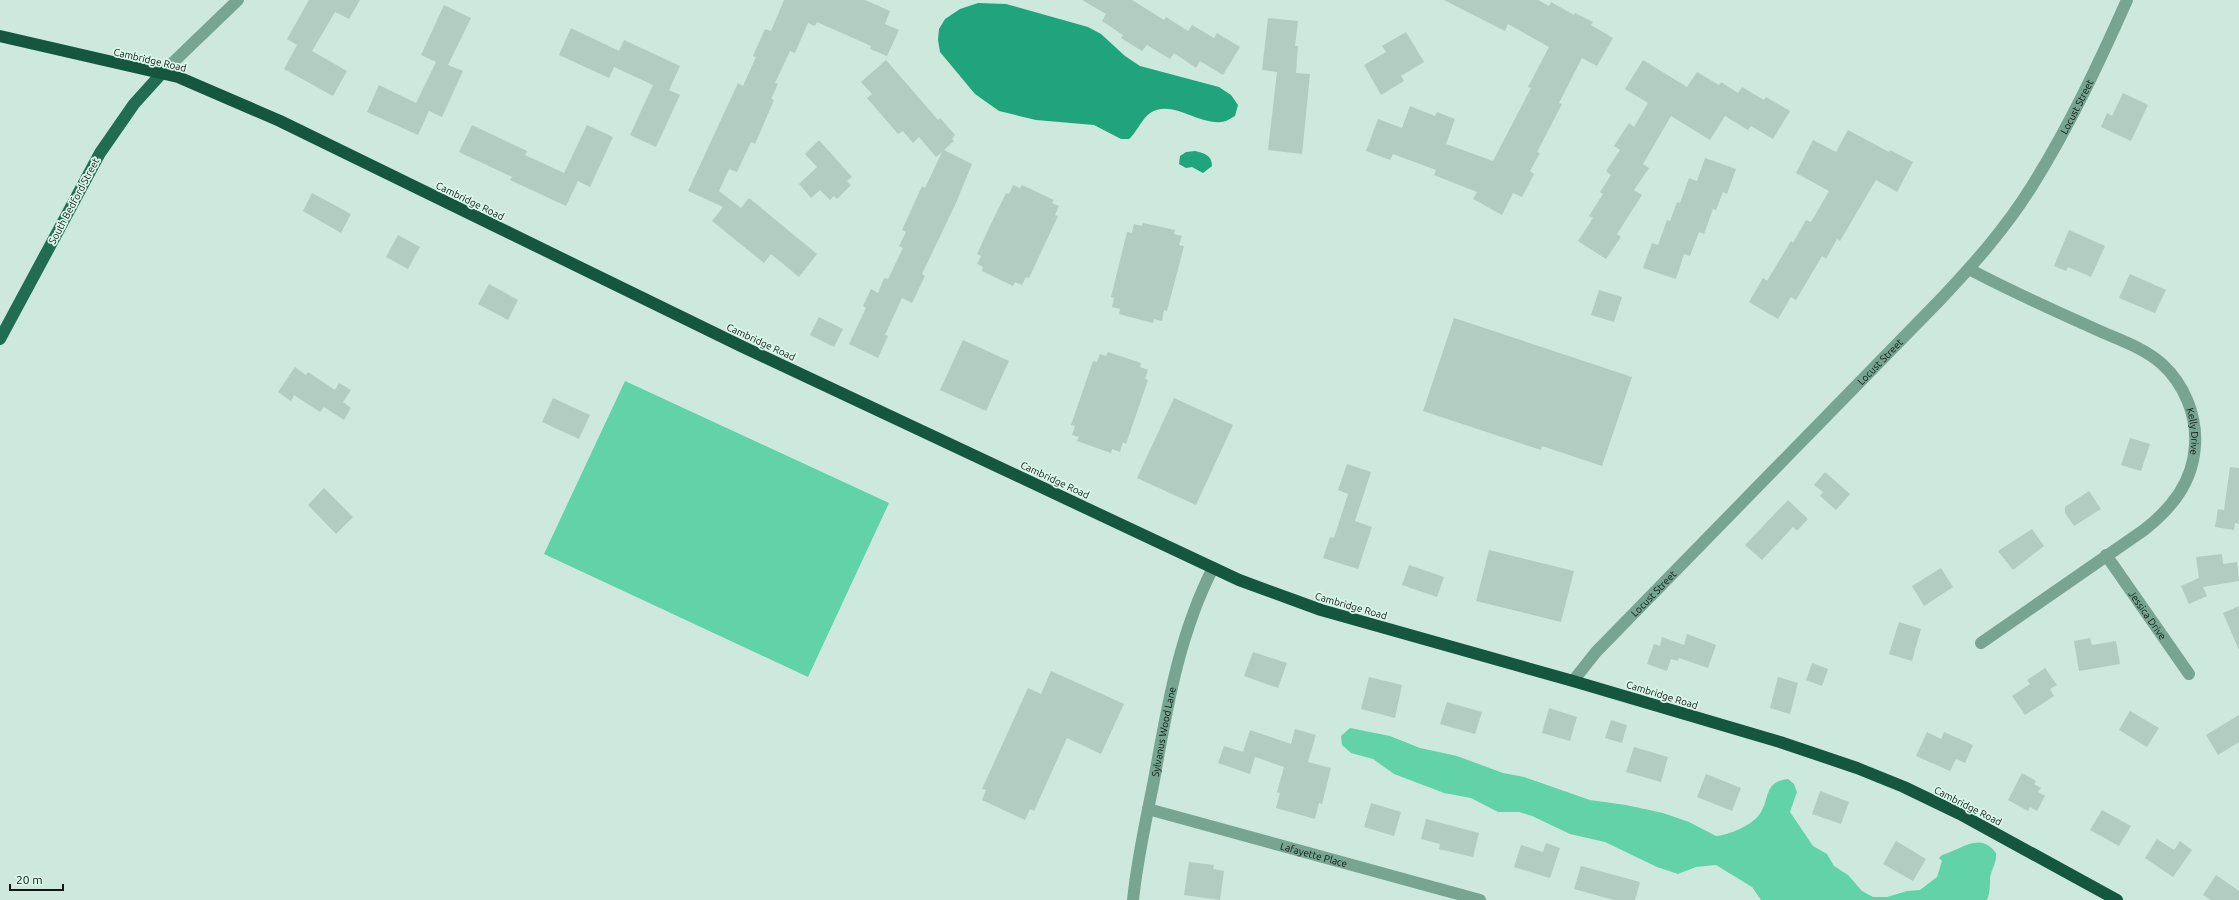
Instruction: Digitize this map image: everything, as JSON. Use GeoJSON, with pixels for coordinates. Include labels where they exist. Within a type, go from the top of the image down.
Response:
{"type":"FeatureCollection","features":[{"type":"Feature","properties":{"kind":"highway","name":"Cambridge Road"},"geometry":{"type":"LineString","coordinates":[[0,36],[162,73],[206,88],[280,121],[742,346],[1213,568],[1266,591],[1321,610],[1573,681],[1780,742],[1886,780],[1960,814],[2117,900]]}},
{"type":"Feature","properties":{"kind":"main road","name":"South Bedford Street"},"geometry":{"type":"LineString","coordinates":[[0,339],[103,148],[134,104],[162,73]]}},
{"type":"Feature","properties":{"kind":"street"},"geometry":{"type":"LineString","coordinates":[[162,73],[238,0]]}},
{"type":"Feature","properties":{"kind":"street","name":"Locust Street"},"geometry":{"type":"LineString","coordinates":[[1573,681],[1601,646],[1969,270],[2016,209],[2050,155],[2090,80],[2127,0]]}},
{"type":"Feature","properties":{"kind":"street","name":"Kelly Drive"},"geometry":{"type":"LineString","coordinates":[[1969,270],[1999,286],[2150,355],[2170,373],[2186,397],[2193,417],[2195,438],[2193,463],[2187,479],[2177,498],[2156,521],[1981,643]]}},
{"type":"Feature","properties":{"kind":"street","name":"Jessica Drive"},"geometry":{"type":"LineString","coordinates":[[2106,555],[2189,674]]}},
{"type":"Feature","properties":{"kind":"street","name":"Sylvanus Wood Lane"},"geometry":{"type":"LineString","coordinates":[[1133,900],[1148,809],[1176,670],[1200,594],[1213,568]]}},
{"type":"Feature","properties":{"kind":"street","name":"Lafayette Place"},"geometry":{"type":"LineString","coordinates":[[1148,809],[1480,900]]}},
{"type":"Feature","properties":{"kind":"shaded area"},"geometry":{"type":"Polygon","coordinates":[[[978,3],[1006,4],[1088,27],[1101,34],[1125,56],[1140,66],[1219,87],[1231,95],[1238,105],[1235,116],[1225,121],[1212,122],[1176,110],[1158,109],[1147,116],[1129,139],[1121,139],[1094,125],[1036,120],[999,111],[975,94],[940,52],[938,40],[939,29],[945,19],[960,9],[978,3]]]}},
{"type":"Feature","properties":{"kind":"shaded area"},"geometry":{"type":"Polygon","coordinates":[[[1195,151],[1204,154],[1211,159],[1212,166],[1203,173],[1192,167],[1186,168],[1179,164],[1180,156],[1186,152],[1195,151]]]}},
{"type":"Feature","properties":{"kind":"shaded area"},"geometry":{"type":"Polygon","coordinates":[[[625,381],[889,503],[808,677],[544,554],[625,381]]]}},
{"type":"Feature","properties":{"kind":"shaded area"},"geometry":{"type":"Polygon","coordinates":[[[1350,728],[1390,736],[1420,748],[1457,756],[1503,773],[1524,777],[1590,800],[1626,805],[1663,813],[1689,822],[1716,836],[1728,834],[1753,821],[1761,812],[1771,787],[1775,783],[1788,779],[1794,784],[1797,792],[1790,812],[1813,846],[1827,854],[1834,866],[1848,875],[1862,891],[1873,897],[1887,897],[1907,891],[1920,890],[1937,877],[1942,861],[1939,858],[1942,855],[1963,846],[1983,843],[1996,853],[1996,860],[1990,878],[1989,894],[1987,900],[1761,900],[1752,887],[1716,865],[1696,867],[1678,874],[1657,867],[1605,842],[1570,834],[1532,816],[1519,812],[1498,812],[1471,798],[1444,793],[1394,774],[1373,759],[1351,753],[1342,745],[1341,736],[1350,728]]]}},
{"type":"Feature","properties":{"kind":"building"},"geometry":{"type":"Polygon","coordinates":[[[309,0],[360,0],[349,19],[335,12],[312,51],[347,71],[333,96],[284,69],[297,45],[287,39],[309,0]]]}},
{"type":"Feature","properties":{"kind":"building"},"geometry":{"type":"Polygon","coordinates":[[[784,0],[865,0],[890,11],[885,24],[899,30],[887,56],[870,49],[871,46],[817,22],[815,26],[808,23],[795,53],[790,51],[775,83],[778,84],[771,99],[774,100],[755,144],[751,142],[737,172],[729,169],[719,191],[741,208],[749,198],[817,254],[799,277],[771,254],[764,263],[712,221],[723,207],[688,191],[738,83],[743,86],[756,57],[753,56],[765,29],[771,31],[784,0]]]}},
{"type":"Feature","properties":{"kind":"building"},"geometry":{"type":"Polygon","coordinates":[[[1082,0],[1132,0],[1164,20],[1166,17],[1188,31],[1192,25],[1214,38],[1217,33],[1240,47],[1223,75],[1200,61],[1196,68],[1174,53],[1170,59],[1147,45],[1142,51],[1121,38],[1123,35],[1102,21],[1106,14],[1082,0]]]}},
{"type":"Feature","properties":{"kind":"building"},"geometry":{"type":"Polygon","coordinates":[[[1444,0],[1538,0],[1549,6],[1551,2],[1574,15],[1575,13],[1593,22],[1591,25],[1613,38],[1597,66],[1582,58],[1559,103],[1562,104],[1537,152],[1540,153],[1530,171],[1534,174],[1522,197],[1513,193],[1502,215],[1473,199],[1477,192],[1434,175],[1436,170],[1393,154],[1390,160],[1366,151],[1378,119],[1402,128],[1410,106],[1435,116],[1437,112],[1455,119],[1446,144],[1493,161],[1531,88],[1528,87],[1549,47],[1508,24],[1505,31],[1444,0]]]}},
{"type":"Feature","properties":{"kind":"building"},"geometry":{"type":"Polygon","coordinates":[[[444,5],[471,18],[448,65],[463,71],[442,117],[429,111],[418,135],[367,112],[379,85],[416,103],[436,62],[421,55],[444,5]]]}},
{"type":"Feature","properties":{"kind":"building"},"geometry":{"type":"Polygon","coordinates":[[[1268,18],[1298,21],[1295,46],[1298,46],[1296,73],[1310,74],[1302,154],[1268,150],[1277,72],[1262,70],[1268,18]]]}},
{"type":"Feature","properties":{"kind":"building"},"geometry":{"type":"Polygon","coordinates":[[[571,28],[619,51],[624,40],[680,66],[669,90],[680,95],[656,147],[630,135],[653,85],[614,67],[609,78],[559,55],[571,28]]]}},
{"type":"Feature","properties":{"kind":"building"},"geometry":{"type":"Polygon","coordinates":[[[1406,32],[1424,62],[1401,76],[1404,81],[1381,95],[1364,65],[1386,52],[1382,46],[1406,32]]]}},
{"type":"Feature","properties":{"kind":"building"},"geometry":{"type":"Polygon","coordinates":[[[886,60],[938,120],[940,118],[955,135],[952,139],[954,141],[944,150],[972,164],[956,203],[922,274],[925,276],[912,303],[902,298],[885,335],[888,336],[878,358],[849,344],[866,308],[863,306],[871,289],[878,293],[884,278],[888,279],[903,248],[899,246],[906,232],[902,230],[922,186],[925,188],[942,152],[936,157],[919,137],[913,143],[903,131],[898,134],[867,98],[872,94],[861,82],[886,60]]]}},
{"type":"Feature","properties":{"kind":"building"},"geometry":{"type":"Polygon","coordinates":[[[1643,60],[1687,87],[1697,72],[1719,85],[1721,82],[1738,93],[1742,87],[1764,100],[1766,97],[1790,111],[1773,139],[1751,126],[1748,130],[1725,116],[1710,140],[1671,116],[1643,164],[1649,168],[1634,190],[1642,195],[1617,234],[1621,237],[1606,259],[1578,241],[1593,218],[1589,216],[1603,194],[1600,192],[1611,175],[1606,171],[1620,150],[1614,146],[1629,123],[1634,127],[1648,103],[1625,89],[1643,60]]]}},
{"type":"Feature","properties":{"kind":"building"},"geometry":{"type":"Polygon","coordinates":[[[2123,93],[2148,105],[2131,141],[2101,127],[2107,113],[2112,116],[2123,93]]]}},
{"type":"Feature","properties":{"kind":"building"},"geometry":{"type":"Polygon","coordinates":[[[472,125],[527,151],[525,155],[564,173],[587,125],[613,137],[590,187],[578,181],[566,206],[510,180],[512,177],[459,152],[472,125]]]}},
{"type":"Feature","properties":{"kind":"building"},"geometry":{"type":"Polygon","coordinates":[[[1848,130],[1889,152],[1890,150],[1913,162],[1897,192],[1876,180],[1840,241],[1837,239],[1826,259],[1822,256],[1796,300],[1791,297],[1778,319],[1749,302],[1763,278],[1767,281],[1791,241],[1793,243],[1806,220],[1811,222],[1829,191],[1796,173],[1813,140],[1836,152],[1848,130]]]}},
{"type":"Feature","properties":{"kind":"building"},"geometry":{"type":"Polygon","coordinates":[[[819,140],[852,177],[847,181],[851,185],[837,199],[834,196],[830,200],[820,190],[811,198],[799,184],[817,167],[805,154],[819,140]]]}},
{"type":"Feature","properties":{"kind":"building"},"geometry":{"type":"Polygon","coordinates":[[[1705,158],[1736,169],[1727,194],[1723,192],[1716,210],[1713,209],[1704,234],[1699,232],[1690,256],[1684,254],[1676,279],[1643,268],[1652,243],[1658,245],[1667,220],[1670,221],[1677,202],[1680,203],[1689,178],[1697,181],[1705,158]]]}},
{"type":"Feature","properties":{"kind":"building"},"geometry":{"type":"Polygon","coordinates":[[[1013,185],[1020,188],[1022,185],[1054,200],[1052,203],[1059,206],[1055,215],[1058,216],[1029,278],[1026,277],[1022,285],[1015,282],[1013,286],[982,271],[983,267],[977,264],[981,256],[977,254],[1006,193],[1009,194],[1013,185]]]}},
{"type":"Feature","properties":{"kind":"building"},"geometry":{"type":"Polygon","coordinates":[[[312,193],[351,214],[341,233],[303,211],[312,193]]]}},
{"type":"Feature","properties":{"kind":"building"},"geometry":{"type":"Polygon","coordinates":[[[1143,223],[1175,230],[1174,234],[1182,236],[1179,245],[1184,246],[1167,311],[1164,310],[1162,321],[1154,319],[1153,323],[1119,314],[1120,309],[1112,307],[1114,298],[1111,297],[1127,232],[1132,233],[1134,224],[1142,226],[1143,223]]]}},
{"type":"Feature","properties":{"kind":"building"},"geometry":{"type":"Polygon","coordinates":[[[2069,230],[2105,246],[2091,277],[2068,267],[2066,271],[2054,266],[2069,230]]]}},
{"type":"Feature","properties":{"kind":"building"},"geometry":{"type":"Polygon","coordinates":[[[398,235],[420,247],[408,269],[386,257],[398,235]]]}},
{"type":"Feature","properties":{"kind":"building"},"geometry":{"type":"Polygon","coordinates":[[[2130,274],[2166,290],[2155,313],[2119,298],[2130,274]]]}},
{"type":"Feature","properties":{"kind":"building"},"geometry":{"type":"Polygon","coordinates":[[[489,284],[518,300],[508,320],[478,304],[489,284]]]}},
{"type":"Feature","properties":{"kind":"building"},"geometry":{"type":"Polygon","coordinates":[[[1599,290],[1622,297],[1614,322],[1591,315],[1599,290]]]}},
{"type":"Feature","properties":{"kind":"building"},"geometry":{"type":"Polygon","coordinates":[[[819,317],[843,329],[834,347],[810,335],[819,317]]]}},
{"type":"Feature","properties":{"kind":"building"},"geometry":{"type":"Polygon","coordinates":[[[1454,318],[1632,377],[1602,466],[1542,446],[1541,450],[1423,411],[1454,318]]]}},
{"type":"Feature","properties":{"kind":"building"},"geometry":{"type":"Polygon","coordinates":[[[963,340],[1009,361],[986,411],[940,390],[963,340]]]}},
{"type":"Feature","properties":{"kind":"building"},"geometry":{"type":"Polygon","coordinates":[[[1108,352],[1141,363],[1140,367],[1148,370],[1145,379],[1148,380],[1126,444],[1123,442],[1120,452],[1112,449],[1111,453],[1077,441],[1079,437],[1072,435],[1075,426],[1071,425],[1093,361],[1097,362],[1100,354],[1106,356],[1108,352]]]}},
{"type":"Feature","properties":{"kind":"building"},"geometry":{"type":"Polygon","coordinates":[[[295,367],[306,375],[308,372],[335,390],[339,383],[351,390],[343,402],[351,408],[344,420],[324,407],[320,412],[294,395],[291,401],[278,392],[295,367]]]}},
{"type":"Feature","properties":{"kind":"building"},"geometry":{"type":"Polygon","coordinates":[[[553,398],[590,415],[579,439],[542,422],[553,398]]]}},
{"type":"Feature","properties":{"kind":"building"},"geometry":{"type":"Polygon","coordinates":[[[1174,398],[1233,425],[1196,505],[1137,478],[1174,398]]]}},
{"type":"Feature","properties":{"kind":"building"},"geometry":{"type":"Polygon","coordinates":[[[2130,438],[2150,444],[2141,471],[2121,465],[2130,438]]]}},
{"type":"Feature","properties":{"kind":"building"},"geometry":{"type":"Polygon","coordinates":[[[1347,464],[1371,472],[1355,521],[1372,527],[1358,569],[1323,558],[1330,537],[1334,538],[1348,494],[1338,490],[1347,464]]]}},
{"type":"Feature","properties":{"kind":"building"},"geometry":{"type":"Polygon","coordinates":[[[2230,467],[2239,468],[2239,524],[2235,523],[2234,530],[2215,527],[2218,509],[2224,510],[2230,467]]]}},
{"type":"Feature","properties":{"kind":"building"},"geometry":{"type":"Polygon","coordinates":[[[1825,472],[1850,494],[1836,510],[1820,496],[1823,492],[1814,485],[1825,472]]]}},
{"type":"Feature","properties":{"kind":"building"},"geometry":{"type":"Polygon","coordinates":[[[324,488],[353,517],[336,534],[308,505],[324,488]]]}},
{"type":"Feature","properties":{"kind":"building"},"geometry":{"type":"Polygon","coordinates":[[[2089,491],[2101,509],[2074,526],[2065,513],[2065,507],[2089,491]]]}},
{"type":"Feature","properties":{"kind":"building"},"geometry":{"type":"Polygon","coordinates":[[[1788,500],[1808,519],[1797,531],[1793,527],[1762,560],[1745,545],[1788,500]]]}},
{"type":"Feature","properties":{"kind":"building"},"geometry":{"type":"Polygon","coordinates":[[[2032,529],[2044,546],[2013,570],[1998,551],[2032,529]]]}},
{"type":"Feature","properties":{"kind":"building"},"geometry":{"type":"Polygon","coordinates":[[[1489,550],[1574,571],[1561,622],[1476,601],[1489,550]]]}},
{"type":"Feature","properties":{"kind":"building"},"geometry":{"type":"Polygon","coordinates":[[[2222,554],[2223,564],[2237,562],[2239,581],[2203,587],[2207,596],[2189,604],[2181,586],[2199,578],[2196,557],[2222,554]]]}},
{"type":"Feature","properties":{"kind":"building"},"geometry":{"type":"Polygon","coordinates":[[[1409,565],[1444,577],[1437,597],[1402,585],[1409,565]]]}},
{"type":"Feature","properties":{"kind":"building"},"geometry":{"type":"Polygon","coordinates":[[[1941,568],[1953,587],[1924,606],[1912,586],[1941,568]]]}},
{"type":"Feature","properties":{"kind":"building"},"geometry":{"type":"Polygon","coordinates":[[[2239,606],[2239,650],[2223,613],[2239,606]]]}},
{"type":"Feature","properties":{"kind":"building"},"geometry":{"type":"Polygon","coordinates":[[[1899,622],[1921,629],[1912,661],[1889,654],[1899,622]]]}},
{"type":"Feature","properties":{"kind":"building"},"geometry":{"type":"Polygon","coordinates":[[[1687,634],[1716,645],[1708,668],[1679,658],[1678,661],[1671,659],[1667,671],[1647,664],[1654,644],[1660,646],[1662,637],[1684,645],[1687,634]]]}},
{"type":"Feature","properties":{"kind":"building"},"geometry":{"type":"Polygon","coordinates":[[[2090,638],[2092,645],[2116,641],[2120,664],[2079,671],[2074,641],[2090,638]]]}},
{"type":"Feature","properties":{"kind":"building"},"geometry":{"type":"Polygon","coordinates":[[[1253,652],[1287,663],[1278,688],[1244,676],[1253,652]]]}},
{"type":"Feature","properties":{"kind":"building"},"geometry":{"type":"Polygon","coordinates":[[[1812,663],[1828,669],[1822,686],[1806,680],[1812,663]]]}},
{"type":"Feature","properties":{"kind":"building"},"geometry":{"type":"Polygon","coordinates":[[[2045,668],[2057,685],[2050,689],[2054,696],[2025,715],[2012,696],[2030,684],[2027,680],[2045,668]]]}},
{"type":"Feature","properties":{"kind":"building"},"geometry":{"type":"Polygon","coordinates":[[[1051,671],[1124,704],[1101,754],[1067,738],[1034,811],[1030,809],[1025,820],[982,800],[986,790],[982,789],[1028,688],[1041,694],[1051,671]]]}},
{"type":"Feature","properties":{"kind":"building"},"geometry":{"type":"Polygon","coordinates":[[[1369,677],[1402,685],[1395,718],[1361,709],[1369,677]]]}},
{"type":"Feature","properties":{"kind":"building"},"geometry":{"type":"Polygon","coordinates":[[[1778,677],[1798,683],[1790,714],[1770,708],[1778,677]]]}},
{"type":"Feature","properties":{"kind":"building"},"geometry":{"type":"Polygon","coordinates":[[[1447,702],[1482,712],[1475,734],[1440,724],[1447,702]]]}},
{"type":"Feature","properties":{"kind":"building"},"geometry":{"type":"Polygon","coordinates":[[[1549,708],[1577,717],[1570,741],[1542,733],[1549,708]]]}},
{"type":"Feature","properties":{"kind":"building"},"geometry":{"type":"Polygon","coordinates":[[[2130,711],[2159,728],[2147,747],[2119,730],[2130,711]]]}},
{"type":"Feature","properties":{"kind":"building"},"geometry":{"type":"Polygon","coordinates":[[[2239,715],[2239,742],[2218,755],[2206,735],[2239,715]]]}},
{"type":"Feature","properties":{"kind":"building"},"geometry":{"type":"Polygon","coordinates":[[[1611,720],[1627,725],[1622,743],[1605,738],[1611,720]]]}},
{"type":"Feature","properties":{"kind":"building"},"geometry":{"type":"Polygon","coordinates":[[[1295,729],[1316,735],[1308,762],[1331,768],[1322,804],[1319,803],[1315,819],[1276,808],[1280,793],[1277,792],[1284,767],[1255,757],[1250,774],[1218,763],[1224,746],[1243,752],[1250,730],[1291,744],[1295,729]]]}},
{"type":"Feature","properties":{"kind":"building"},"geometry":{"type":"Polygon","coordinates":[[[1927,732],[1941,739],[1944,732],[1973,745],[1965,763],[1956,759],[1950,771],[1916,756],[1927,732]]]}},
{"type":"Feature","properties":{"kind":"building"},"geometry":{"type":"Polygon","coordinates":[[[1634,747],[1668,757],[1661,782],[1626,772],[1634,747]]]}},
{"type":"Feature","properties":{"kind":"building"},"geometry":{"type":"Polygon","coordinates":[[[2022,773],[2036,781],[2034,784],[2041,788],[2038,792],[2045,796],[2037,811],[2030,807],[2028,811],[2008,800],[2022,773]]]}},
{"type":"Feature","properties":{"kind":"building"},"geometry":{"type":"Polygon","coordinates":[[[1706,774],[1741,788],[1732,811],[1697,797],[1706,774]]]}},
{"type":"Feature","properties":{"kind":"building"},"geometry":{"type":"Polygon","coordinates":[[[1820,791],[1849,802],[1841,824],[1812,814],[1820,791]]]}},
{"type":"Feature","properties":{"kind":"building"},"geometry":{"type":"Polygon","coordinates":[[[1371,803],[1401,812],[1394,836],[1364,827],[1371,803]]]}},
{"type":"Feature","properties":{"kind":"building"},"geometry":{"type":"Polygon","coordinates":[[[2102,810],[2131,826],[2119,846],[2090,830],[2102,810]]]}},
{"type":"Feature","properties":{"kind":"building"},"geometry":{"type":"Polygon","coordinates":[[[1426,819],[1479,833],[1473,857],[1439,849],[1440,844],[1421,839],[1426,819]]]}},
{"type":"Feature","properties":{"kind":"building"},"geometry":{"type":"Polygon","coordinates":[[[2157,839],[2174,850],[2180,841],[2192,850],[2173,877],[2145,858],[2157,839]]]}},
{"type":"Feature","properties":{"kind":"building"},"geometry":{"type":"Polygon","coordinates":[[[1896,841],[1926,859],[1913,881],[1883,864],[1896,841]]]}},
{"type":"Feature","properties":{"kind":"building"},"geometry":{"type":"Polygon","coordinates":[[[1546,843],[1560,848],[1550,878],[1514,867],[1521,845],[1543,852],[1546,843]]]}},
{"type":"Feature","properties":{"kind":"building"},"geometry":{"type":"Polygon","coordinates":[[[1189,862],[1214,865],[1213,869],[1224,871],[1220,900],[1184,895],[1189,862]]]}},
{"type":"Feature","properties":{"kind":"building"},"geometry":{"type":"Polygon","coordinates":[[[1581,866],[1640,882],[1635,900],[1614,900],[1574,889],[1581,866]]]}},
{"type":"Feature","properties":{"kind":"building"},"geometry":{"type":"Polygon","coordinates":[[[2216,875],[2239,891],[2239,900],[2211,900],[2203,895],[2216,875]]]}}]}
